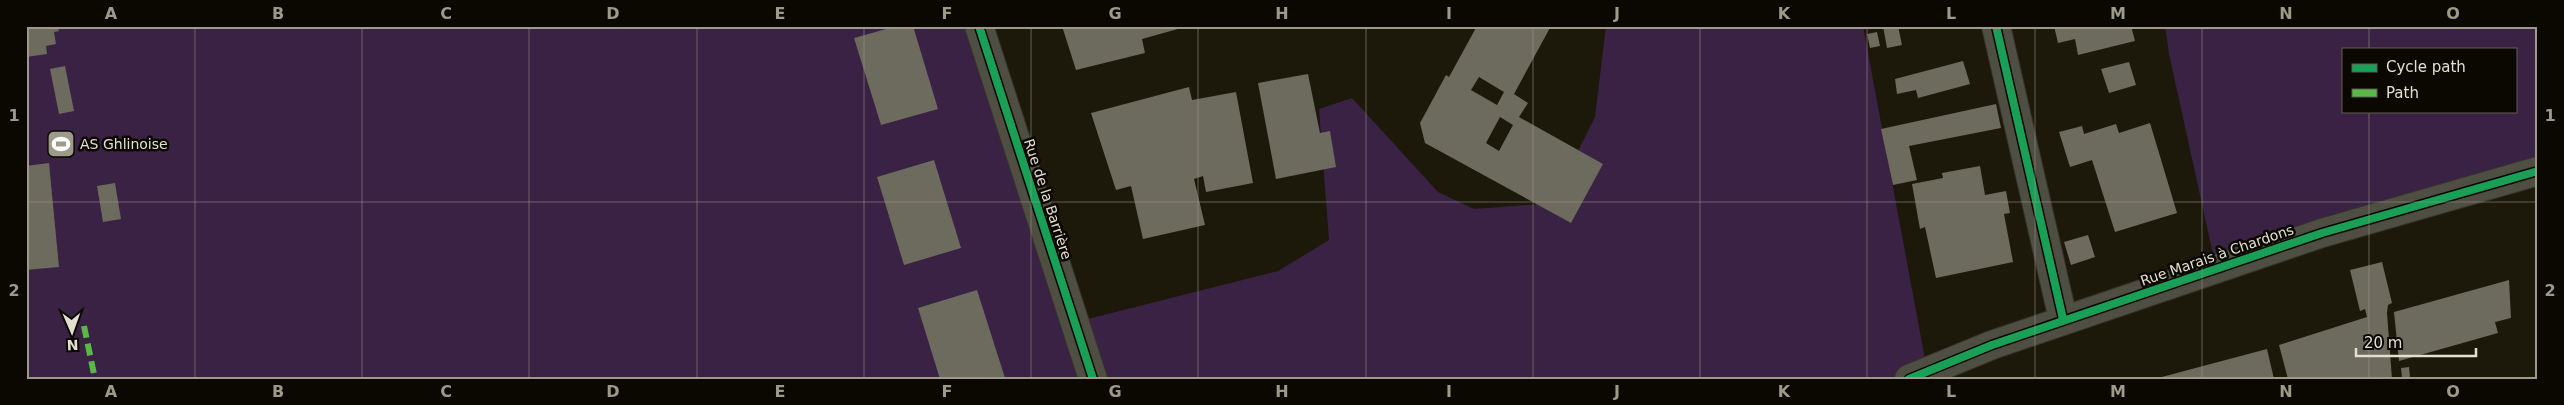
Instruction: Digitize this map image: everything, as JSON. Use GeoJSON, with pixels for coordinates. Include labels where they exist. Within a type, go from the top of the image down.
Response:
{"type":"FeatureCollection","features":[{"type":"Feature","properties":{"kind":"street","name":"Rue de la Barrière"},"geometry":{"type":"LineString","coordinates":[[980,26],[1094,379]]}},
{"type":"Feature","properties":{"kind":"street"},"geometry":{"type":"LineString","coordinates":[[1996,26],[2063,319]]}},
{"type":"Feature","properties":{"kind":"street","name":"Rue Marais à Chardons"},"geometry":{"type":"LineString","coordinates":[[1909,379],[1992,345],[2063,319],[2322,233],[2538,171]]}},
{"type":"Feature","properties":{"kind":"shaded area"},"geometry":{"type":"Polygon","coordinates":[[[26,26],[980,26],[1076,322],[1278,271],[1329,240],[1319,109],[1352,98],[1438,192],[1474,209],[1552,203],[1595,117],[1606,26],[1863,26],[1927,370],[1909,379],[26,379],[26,26]]]}},
{"type":"Feature","properties":{"kind":"shaded area"},"geometry":{"type":"Polygon","coordinates":[[[2165,26],[2538,26],[2538,171],[2216,268],[2169,54],[2165,26]]]}},
{"type":"Feature","properties":{"kind":"building"},"geometry":{"type":"Polygon","coordinates":[[[26,26],[58,26],[59,31],[54,32],[56,44],[46,46],[47,54],[26,57],[26,26]]]}},
{"type":"Feature","properties":{"kind":"building"},"geometry":{"type":"Polygon","coordinates":[[[897,26],[913,26],[938,109],[881,125],[854,38],[897,26]]]}},
{"type":"Feature","properties":{"kind":"building"},"geometry":{"type":"Polygon","coordinates":[[[1062,26],[1185,27],[1142,39],[1145,53],[1076,70],[1062,26]]]}},
{"type":"Feature","properties":{"kind":"building"},"geometry":{"type":"Polygon","coordinates":[[[1477,26],[1551,26],[1514,94],[1528,103],[1519,117],[1603,164],[1571,223],[1425,143],[1420,123],[1446,75],[1449,77],[1477,26]],[[1479,77],[1471,90],[1497,105],[1504,92],[1479,77]],[[1500,117],[1486,143],[1499,151],[1513,125],[1500,117]]]}},
{"type":"Feature","properties":{"kind":"building"},"geometry":{"type":"Polygon","coordinates":[[[1883,26],[1898,26],[1902,45],[1887,48],[1883,26]]]}},
{"type":"Feature","properties":{"kind":"building"},"geometry":{"type":"Polygon","coordinates":[[[2054,26],[2131,26],[2135,41],[2078,55],[2075,39],[2058,43],[2054,26]]]}},
{"type":"Feature","properties":{"kind":"building"},"geometry":{"type":"Polygon","coordinates":[[[1877,32],[1880,46],[1870,48],[1867,34],[1877,32]]]}},
{"type":"Feature","properties":{"kind":"building"},"geometry":{"type":"Polygon","coordinates":[[[1963,61],[1970,84],[1918,98],[1916,90],[1897,94],[1895,79],[1963,61]]]}},
{"type":"Feature","properties":{"kind":"building"},"geometry":{"type":"Polygon","coordinates":[[[2129,62],[2136,85],[2109,93],[2101,69],[2129,62]]]}},
{"type":"Feature","properties":{"kind":"building"},"geometry":{"type":"Polygon","coordinates":[[[65,66],[74,111],[59,114],[50,69],[65,66]]]}},
{"type":"Feature","properties":{"kind":"building"},"geometry":{"type":"Polygon","coordinates":[[[1308,74],[1320,133],[1330,131],[1336,167],[1276,179],[1258,83],[1308,74]]]}},
{"type":"Feature","properties":{"kind":"building"},"geometry":{"type":"Polygon","coordinates":[[[1189,87],[1192,100],[1236,92],[1253,183],[1206,192],[1203,176],[1194,179],[1205,225],[1143,239],[1131,186],[1116,190],[1091,113],[1189,87]]]}},
{"type":"Feature","properties":{"kind":"building"},"geometry":{"type":"Polygon","coordinates":[[[1996,104],[2001,128],[1909,146],[1917,180],[1893,185],[1881,129],[1996,104]]]}},
{"type":"Feature","properties":{"kind":"building"},"geometry":{"type":"Polygon","coordinates":[[[2150,123],[2177,213],[2115,232],[2092,160],[2070,167],[2059,132],[2082,126],[2084,134],[2116,124],[2119,133],[2150,123]]]}},
{"type":"Feature","properties":{"kind":"building"},"geometry":{"type":"Polygon","coordinates":[[[934,160],[961,248],[904,265],[877,177],[934,160]]]}},
{"type":"Feature","properties":{"kind":"building"},"geometry":{"type":"Polygon","coordinates":[[[49,163],[59,267],[26,270],[26,166],[49,163]]]}},
{"type":"Feature","properties":{"kind":"building"},"geometry":{"type":"Polygon","coordinates":[[[1980,166],[1985,195],[2006,191],[2010,213],[2004,214],[2013,262],[1936,278],[1925,227],[1920,229],[1912,184],[1943,178],[1942,173],[1980,166]]]}},
{"type":"Feature","properties":{"kind":"building"},"geometry":{"type":"Polygon","coordinates":[[[115,183],[121,219],[103,222],[97,186],[115,183]]]}},
{"type":"Feature","properties":{"kind":"building"},"geometry":{"type":"Polygon","coordinates":[[[2088,235],[2095,257],[2071,265],[2064,242],[2088,235]]]}},
{"type":"Feature","properties":{"kind":"building"},"geometry":{"type":"Polygon","coordinates":[[[2382,262],[2392,303],[2388,305],[2387,313],[2392,379],[2288,379],[2279,345],[2367,317],[2365,309],[2360,311],[2350,270],[2382,262]]]}},
{"type":"Feature","properties":{"kind":"building"},"geometry":{"type":"Polygon","coordinates":[[[2509,280],[2511,318],[2495,322],[2498,333],[2399,361],[2394,312],[2509,280]]]}},
{"type":"Feature","properties":{"kind":"building"},"geometry":{"type":"Polygon","coordinates":[[[977,290],[1005,378],[940,379],[918,308],[977,290]]]}},
{"type":"Feature","properties":{"kind":"building"},"geometry":{"type":"Polygon","coordinates":[[[2267,349],[2274,379],[2158,379],[2158,378],[2267,349]]]}},
{"type":"Feature","properties":{"kind":"building"},"geometry":{"type":"Polygon","coordinates":[[[2409,367],[2410,377],[2402,378],[2401,368],[2409,367]]]}},
{"type":"Feature","properties":{"kind":"marked path"},"geometry":{"type":"LineString","coordinates":[[84,326],[95,379]]}},
{"type":"Feature","properties":{"kind":"cycle path"},"geometry":{"type":"LineString","coordinates":[[979,26],[1093,379]]}},
{"type":"Feature","properties":{"kind":"cycle path"},"geometry":{"type":"LineString","coordinates":[[1996,26],[2063,319]]}},
{"type":"Feature","properties":{"kind":"cycle path"},"geometry":{"type":"LineString","coordinates":[[1909,379],[1992,345],[2322,233],[2538,171]]}},
{"type":"Feature","properties":{"kind":"place","name":"AS Ghlinoise"},"geometry":{"type":"Point","coordinates":[61,144]}}]}
